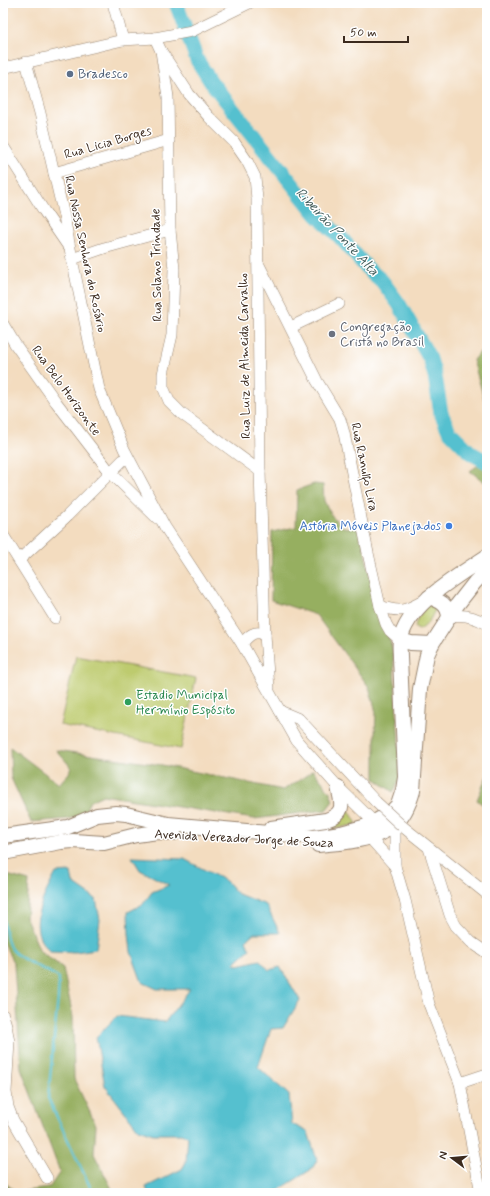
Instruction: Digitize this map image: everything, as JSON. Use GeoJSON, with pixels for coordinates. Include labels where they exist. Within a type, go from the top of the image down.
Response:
{"type":"FeatureCollection","features":[{"type":"Feature","properties":{"kind":"main road","name":"Avenida Vereador Jorge de Souza"},"geometry":{"type":"LineString","coordinates":[[3,836],[68,827],[97,816],[116,813],[162,823],[320,836],[353,831],[375,823],[390,813],[398,805],[402,797],[405,777],[400,640],[415,610],[429,597],[487,556]]}},
{"type":"Feature","properties":{"kind":"main road","name":"Avenida Vereador Jorge de Souza"},"geometry":{"type":"LineString","coordinates":[[3,853],[61,842],[73,841],[104,843],[136,835],[158,832],[311,845],[342,844],[370,838],[398,826],[413,791],[420,689],[424,665],[432,644],[449,617],[475,582],[487,570]]}},
{"type":"Feature","properties":{"kind":"main road"},"geometry":{"type":"LineString","coordinates":[[429,597],[441,602],[448,611],[449,617]]}},
{"type":"Feature","properties":{"kind":"main road"},"geometry":{"type":"LineString","coordinates":[[400,640],[411,643],[432,644]]}},
{"type":"Feature","properties":{"kind":"main road"},"geometry":{"type":"LineString","coordinates":[[253,831],[326,820],[338,814],[341,810],[342,802],[338,787]]}},
{"type":"Feature","properties":{"kind":"main road"},"geometry":{"type":"LineString","coordinates":[[97,816],[90,825],[90,830],[93,837],[104,843]]}},
{"type":"Feature","properties":{"kind":"street"},"geometry":{"type":"LineString","coordinates":[[113,3],[122,40]]}},
{"type":"Feature","properties":{"kind":"street"},"geometry":{"type":"LineString","coordinates":[[3,68],[122,40],[155,38],[192,30],[249,3]]}},
{"type":"Feature","properties":{"kind":"street","name":"Rua Solano Trindade"},"geometry":{"type":"LineString","coordinates":[[155,38],[161,52],[168,97],[170,230],[174,269],[172,334],[163,374],[163,388],[169,402],[182,414],[260,470]]}},
{"type":"Feature","properties":{"kind":"street","name":"Rua Luiz de Almeida Carvalho"},"geometry":{"type":"LineString","coordinates":[[161,52],[189,94],[234,142],[247,161],[255,177],[258,199],[260,470],[264,635],[270,693]]}},
{"type":"Feature","properties":{"kind":"street","name":"Rua Nossa Senhora do Rosário"},"geometry":{"type":"LineString","coordinates":[[26,62],[54,173],[99,389],[127,457],[165,527]]}},
{"type":"Feature","properties":{"kind":"street"},"geometry":{"type":"LineString","coordinates":[[168,97],[178,89],[189,94]]}},
{"type":"Feature","properties":{"kind":"street","name":"Rua Licia Borges"},"geometry":{"type":"LineString","coordinates":[[54,173],[169,140]]}},
{"type":"Feature","properties":{"kind":"street"},"geometry":{"type":"LineString","coordinates":[[3,146],[71,254],[104,248],[170,230]]}},
{"type":"Feature","properties":{"kind":"street","name":"Rua Ranulfo Lira"},"geometry":{"type":"LineString","coordinates":[[258,263],[317,381],[340,419],[380,606],[390,631],[400,640]]}},
{"type":"Feature","properties":{"kind":"street"},"geometry":{"type":"LineString","coordinates":[[291,327],[339,304]]}},
{"type":"Feature","properties":{"kind":"street","name":"Rua Belo Horizonte"},"geometry":{"type":"LineString","coordinates":[[3,324],[15,344],[56,402],[110,472],[165,527]]}},
{"type":"Feature","properties":{"kind":"street"},"geometry":{"type":"LineString","coordinates":[[19,560],[67,516],[110,472],[127,457]]}},
{"type":"Feature","properties":{"kind":"street"},"geometry":{"type":"LineString","coordinates":[[129,490],[140,484],[141,481]]}},
{"type":"Feature","properties":{"kind":"street"},"geometry":{"type":"LineString","coordinates":[[165,527],[242,644],[297,741],[338,787],[375,823]]}},
{"type":"Feature","properties":{"kind":"street"},"geometry":{"type":"LineString","coordinates":[[3,535],[55,618]]}},
{"type":"Feature","properties":{"kind":"street","name":"Avenida Vereador Jorge de Souza"},"geometry":{"type":"LineString","coordinates":[[380,606],[393,611],[403,610],[429,597]]}},
{"type":"Feature","properties":{"kind":"street"},"geometry":{"type":"LineString","coordinates":[[449,617],[457,615],[475,618],[487,624]]}},
{"type":"Feature","properties":{"kind":"street"},"geometry":{"type":"LineString","coordinates":[[242,644],[248,635],[253,633],[261,633],[264,635]]}},
{"type":"Feature","properties":{"kind":"street"},"geometry":{"type":"LineString","coordinates":[[249,656],[262,658],[267,656]]}},
{"type":"Feature","properties":{"kind":"street"},"geometry":{"type":"LineString","coordinates":[[280,710],[299,720],[398,826],[429,848],[487,894]]}},
{"type":"Feature","properties":{"kind":"street"},"geometry":{"type":"LineString","coordinates":[[297,741],[299,720]]}},
{"type":"Feature","properties":{"kind":"street"},"geometry":{"type":"LineString","coordinates":[[398,826],[395,866],[405,900],[429,1004],[460,1083],[481,1193]]}},
{"type":"Feature","properties":{"kind":"street"},"geometry":{"type":"LineString","coordinates":[[370,838],[395,866]]}},
{"type":"Feature","properties":{"kind":"street"},"geometry":{"type":"LineString","coordinates":[[429,848],[450,915],[456,926],[471,942],[487,953]]}},
{"type":"Feature","properties":{"kind":"street"},"geometry":{"type":"LineString","coordinates":[[4,1021],[9,1042],[6,1092],[8,1107],[13,1120],[47,1178]]}},
{"type":"Feature","properties":{"kind":"street"},"geometry":{"type":"LineString","coordinates":[[460,1083],[487,1074]]}},
{"type":"Feature","properties":{"kind":"green space"},"geometry":{"type":"Polygon","coordinates":[[[487,344],[487,409],[473,360],[487,344]]]}},
{"type":"Feature","properties":{"kind":"green space"},"geometry":{"type":"Polygon","coordinates":[[[487,459],[487,484],[470,471],[487,459]]]}},
{"type":"Feature","properties":{"kind":"green space"},"geometry":{"type":"Polygon","coordinates":[[[314,484],[323,485],[324,501],[332,516],[343,527],[360,529],[374,595],[393,650],[401,778],[393,792],[375,779],[376,712],[369,687],[316,615],[271,600],[272,532],[296,527],[297,490],[314,484]]]}},
{"type":"Feature","properties":{"kind":"green space"},"geometry":{"type":"Polygon","coordinates":[[[427,604],[436,607],[427,624],[419,630],[415,628],[417,621],[427,604]]]}},
{"type":"Feature","properties":{"kind":"green space","name":"Estadio Municipal Hermínio Espósito"},"geometry":{"type":"Polygon","coordinates":[[[76,656],[196,678],[181,749],[60,725],[76,656]]]}},
{"type":"Feature","properties":{"kind":"green space"},"geometry":{"type":"Polygon","coordinates":[[[10,747],[59,784],[69,773],[71,767],[56,750],[162,765],[283,790],[313,770],[330,792],[333,801],[326,810],[254,819],[103,795],[90,801],[83,815],[68,819],[31,822],[11,778],[10,747]]]}},
{"type":"Feature","properties":{"kind":"green space"},"geometry":{"type":"Polygon","coordinates":[[[487,776],[487,808],[477,800],[487,776]]]}},
{"type":"Feature","properties":{"kind":"green space"},"geometry":{"type":"Polygon","coordinates":[[[346,805],[357,824],[325,831],[298,829],[317,830],[330,827],[337,820],[346,805]]]}},
{"type":"Feature","properties":{"kind":"green space"},"geometry":{"type":"Polygon","coordinates":[[[3,874],[29,881],[26,918],[40,951],[63,968],[73,1017],[74,1079],[96,1125],[94,1154],[114,1193],[3,1193],[3,1181],[16,1192],[49,1188],[60,1172],[21,1068],[14,964],[3,943],[3,874]]]}},
{"type":"Feature","properties":{"kind":"water"},"geometry":{"type":"Polygon","coordinates":[[[132,857],[184,859],[226,881],[238,894],[266,905],[280,933],[254,933],[246,940],[250,949],[234,963],[238,965],[260,960],[269,970],[280,967],[300,1000],[283,1028],[271,1029],[258,1067],[289,1095],[292,1124],[308,1132],[317,1160],[312,1169],[274,1193],[148,1193],[146,1187],[182,1169],[186,1162],[188,1136],[180,1134],[153,1134],[138,1129],[105,1086],[96,1037],[117,1016],[165,1022],[190,989],[157,989],[142,982],[131,952],[128,912],[143,904],[152,892],[169,885],[140,870],[132,857]]]}},
{"type":"Feature","properties":{"kind":"water"},"geometry":{"type":"Polygon","coordinates":[[[71,872],[73,883],[96,899],[100,920],[96,949],[75,952],[50,951],[40,938],[37,922],[38,913],[44,896],[56,873],[71,872]]]}},
{"type":"Feature","properties":{"kind":"waterway","name":"Ribeirão Ponte Alta"},"geometry":{"type":"LineString","coordinates":[[176,3],[197,60],[211,82],[317,215],[340,237],[367,268],[382,281],[399,304],[430,359],[435,376],[441,413],[449,431],[471,453],[487,462]]}},
{"type":"Feature","properties":{"kind":"waterway"},"geometry":{"type":"LineString","coordinates":[[3,919],[8,942],[12,950],[23,959],[59,978],[48,1098],[93,1193]]}},
{"type":"Feature","properties":{"kind":"place","name":"Bradesco"},"geometry":{"type":"Point","coordinates":[70,74]}},
{"type":"Feature","properties":{"kind":"place","name":"Congregação Cristá no Brasil"},"geometry":{"type":"Point","coordinates":[332,334]}},
{"type":"Feature","properties":{"kind":"place","name":"Astória Móveis Planejados"},"geometry":{"type":"Point","coordinates":[449,526]}},
{"type":"Feature","properties":{"kind":"place","name":"Estadio Municipal Hermínio Espósito"},"geometry":{"type":"Point","coordinates":[128,702]}}]}
